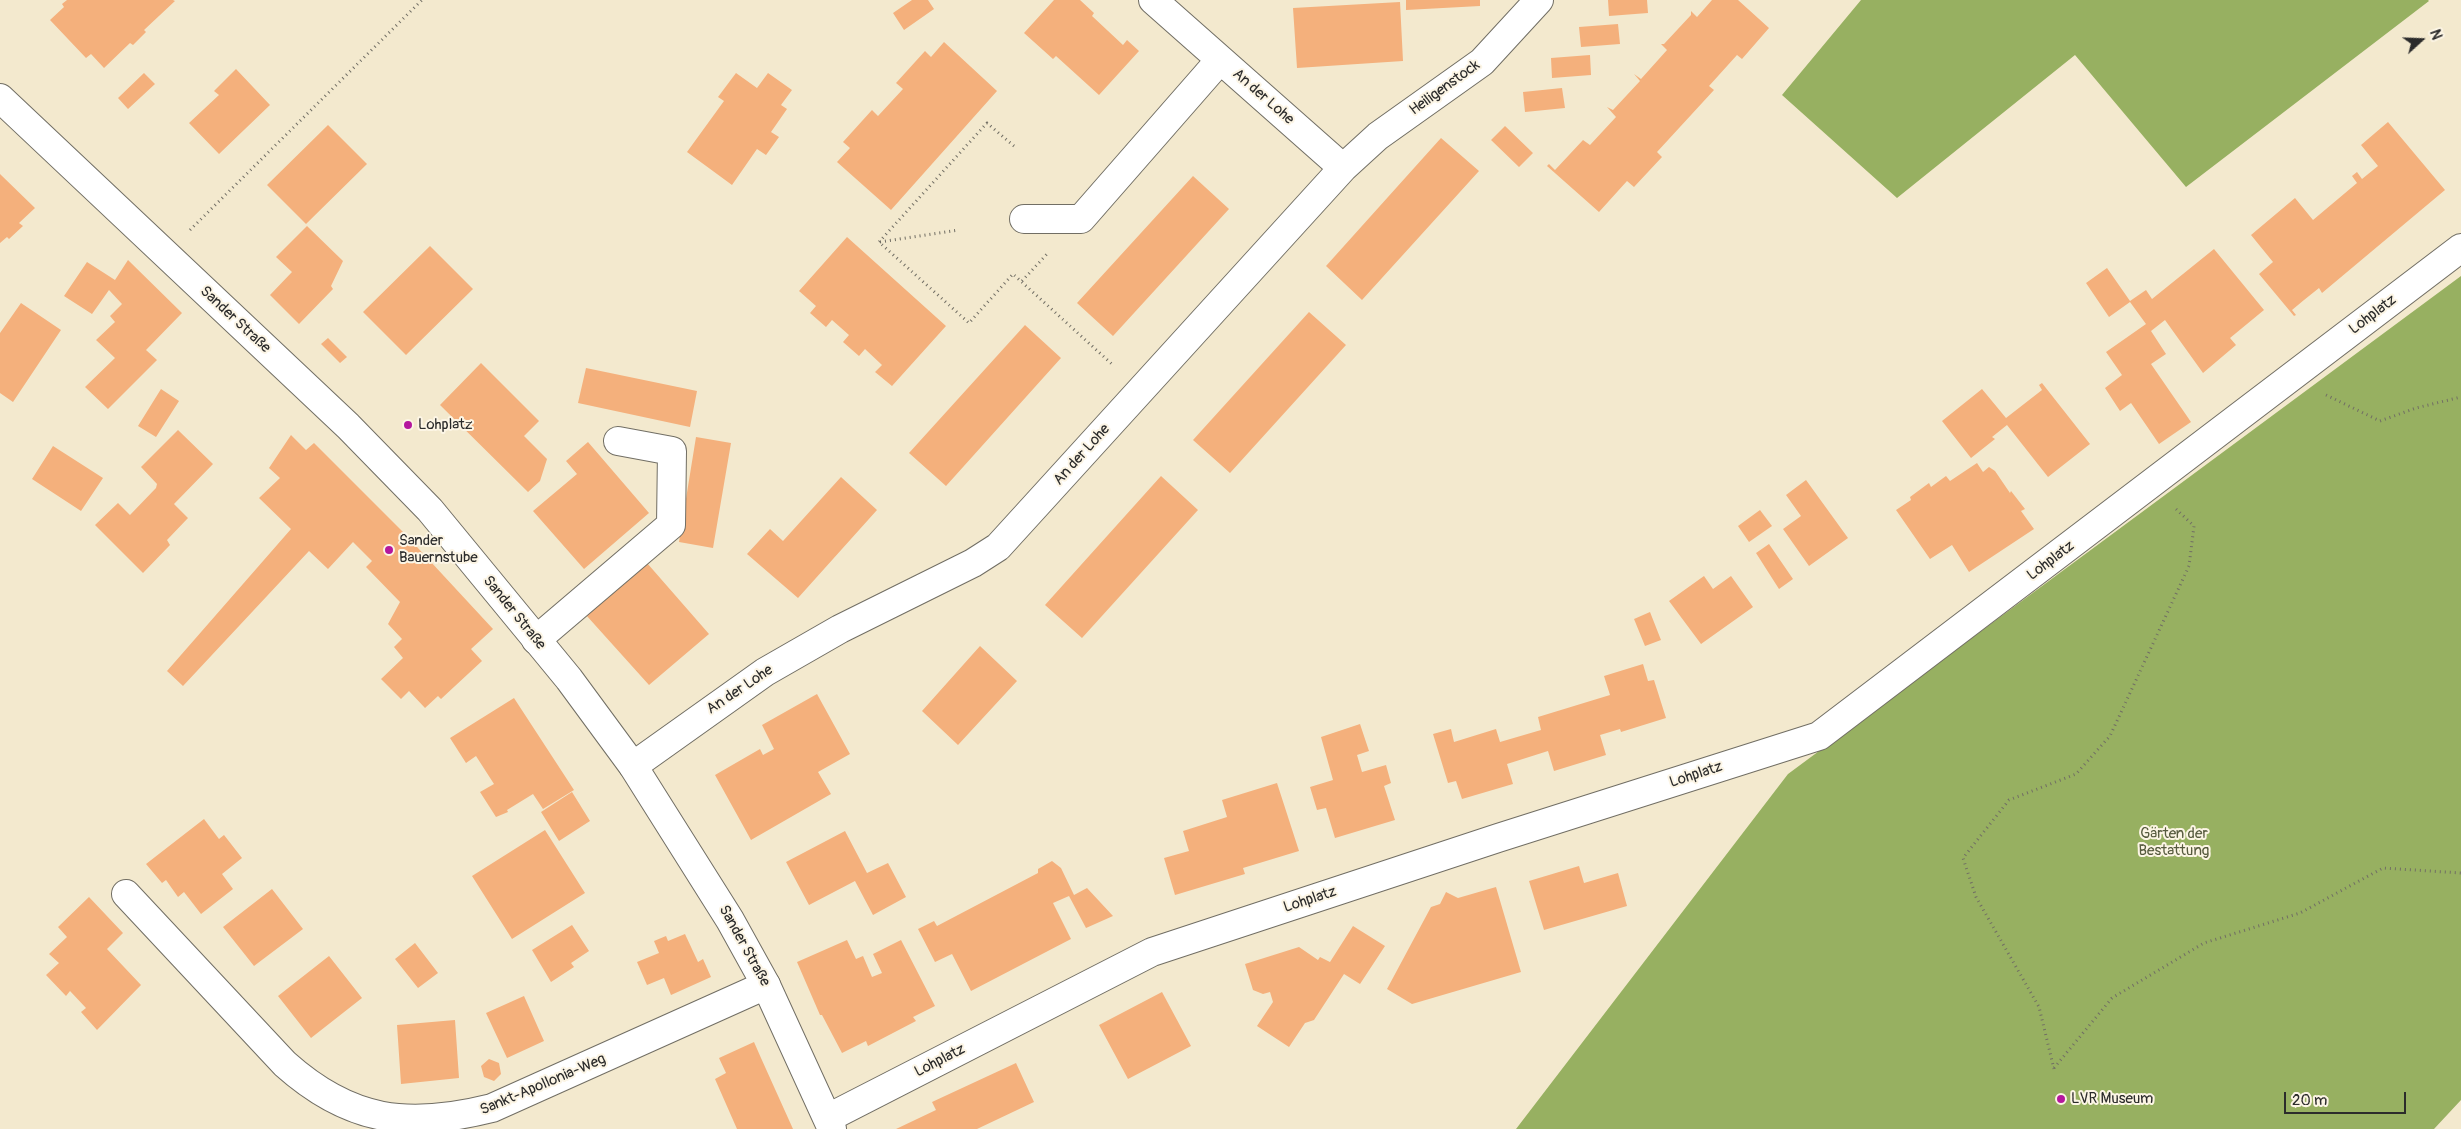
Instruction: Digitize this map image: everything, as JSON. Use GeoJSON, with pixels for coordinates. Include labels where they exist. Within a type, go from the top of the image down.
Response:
{"type":"FeatureCollection","features":[{"type":"Feature","properties":{"kind":"street","name":"An der Lohe"},"geometry":{"type":"LineString","coordinates":[[633,766],[765,672],[840,629],[973,564],[998,547],[1343,168],[1153,0]]}},
{"type":"Feature","properties":{"kind":"street","name":"Heiligenstock"},"geometry":{"type":"LineString","coordinates":[[1343,168],[1378,136],[1482,62],[1539,0]]}},
{"type":"Feature","properties":{"kind":"street","name":"An der Lohe"},"geometry":{"type":"LineString","coordinates":[[1024,219],[1081,219],[1220,60]]}},
{"type":"Feature","properties":{"kind":"street","name":"Sander Straße"},"geometry":{"type":"LineString","coordinates":[[0,98],[348,426],[430,510],[584,699],[633,766],[708,883],[766,985],[830,1124]]}},
{"type":"Feature","properties":{"kind":"street","name":"Lohplatz"},"geometry":{"type":"LineString","coordinates":[[830,1124],[1152,952],[1498,838],[1819,736],[2461,248]]}},
{"type":"Feature","properties":{"kind":"street"},"geometry":{"type":"LineString","coordinates":[[536,640],[670,525],[672,451],[618,441]]}},
{"type":"Feature","properties":{"kind":"street","name":"Sankt-Apollonia-Weg"},"geometry":{"type":"LineString","coordinates":[[126,894],[284,1064],[311,1088],[355,1112],[411,1124],[466,1117],[492,1108],[766,985]]}},
{"type":"Feature","properties":{"kind":"path"},"geometry":{"type":"LineString","coordinates":[[165,254],[422,0]]}},
{"type":"Feature","properties":{"kind":"path"},"geometry":{"type":"LineString","coordinates":[[879,242],[987,123],[1014,146]]}},
{"type":"Feature","properties":{"kind":"path"},"geometry":{"type":"LineString","coordinates":[[879,242],[959,230]]}},
{"type":"Feature","properties":{"kind":"path"},"geometry":{"type":"LineString","coordinates":[[879,242],[970,323],[1012,274],[1140,390]]}},
{"type":"Feature","properties":{"kind":"path"},"geometry":{"type":"LineString","coordinates":[[2291,377],[2380,421],[2416,408],[2461,397]]}},
{"type":"Feature","properties":{"kind":"path"},"geometry":{"type":"LineString","coordinates":[[2151,484],[2194,526],[2189,566],[2110,736],[2076,774],[2009,800],[1963,858],[1976,897],[2039,1008],[2054,1069],[2112,998],[2204,943],[2300,913],[2383,868],[2461,873]]}},
{"type":"Feature","properties":{"kind":"green space"},"geometry":{"type":"Polygon","coordinates":[[[1861,0],[2429,1],[2186,187],[2075,55],[1897,198],[1782,95],[1861,0]]]}},
{"type":"Feature","properties":{"kind":"green space","name":"Gärten der Bestattung"},"geometry":{"type":"Polygon","coordinates":[[[2461,276],[2461,1100],[2434,1129],[1516,1129],[1788,774],[2461,276]]]}},
{"type":"Feature","properties":{"kind":"building"},"geometry":{"type":"Polygon","coordinates":[[[67,0],[175,1],[144,30],[146,32],[133,45],[130,43],[104,68],[91,54],[86,58],[50,20],[64,7],[62,4],[67,0]]]}},
{"type":"Feature","properties":{"kind":"building"},"geometry":{"type":"Polygon","coordinates":[[[912,0],[928,0],[934,9],[904,30],[893,13],[912,0]]]}},
{"type":"Feature","properties":{"kind":"building"},"geometry":{"type":"Polygon","coordinates":[[[1054,0],[1080,0],[1094,13],[1092,16],[1123,45],[1127,40],[1139,51],[1099,95],[1056,56],[1053,59],[1024,33],[1054,0]]]}},
{"type":"Feature","properties":{"kind":"building"},"geometry":{"type":"Polygon","coordinates":[[[1406,0],[1480,0],[1480,6],[1406,10],[1406,0]]]}},
{"type":"Feature","properties":{"kind":"building"},"geometry":{"type":"Polygon","coordinates":[[[1608,0],[1647,0],[1648,13],[1609,16],[1608,0]]]}},
{"type":"Feature","properties":{"kind":"building"},"geometry":{"type":"Polygon","coordinates":[[[1712,0],[1738,0],[1769,28],[1742,59],[1737,55],[1709,86],[1714,90],[1657,152],[1662,157],[1634,187],[1627,181],[1599,212],[1547,166],[1549,164],[1555,170],[1583,140],[1590,145],[1616,117],[1607,107],[1613,110],[1640,81],[1634,74],[1641,79],[1667,50],[1661,44],[1664,44],[1691,15],[1691,11],[1697,17],[1712,0]]]}},
{"type":"Feature","properties":{"kind":"building"},"geometry":{"type":"Polygon","coordinates":[[[1400,2],[1403,61],[1297,68],[1293,8],[1400,2]]]}},
{"type":"Feature","properties":{"kind":"building"},"geometry":{"type":"Polygon","coordinates":[[[1618,24],[1620,44],[1581,47],[1579,27],[1618,24]]]}},
{"type":"Feature","properties":{"kind":"building"},"geometry":{"type":"Polygon","coordinates":[[[944,42],[997,91],[891,210],[837,162],[850,148],[843,142],[872,110],[878,116],[903,89],[896,83],[925,51],[931,57],[944,42]]]}},
{"type":"Feature","properties":{"kind":"building"},"geometry":{"type":"Polygon","coordinates":[[[1590,55],[1591,75],[1552,78],[1551,58],[1590,55]]]}},
{"type":"Feature","properties":{"kind":"building"},"geometry":{"type":"Polygon","coordinates":[[[236,69],[270,105],[219,154],[189,123],[219,95],[214,91],[236,69]]]}},
{"type":"Feature","properties":{"kind":"building"},"geometry":{"type":"Polygon","coordinates":[[[144,73],[155,84],[128,109],[118,98],[144,73]]]}},
{"type":"Feature","properties":{"kind":"building"},"geometry":{"type":"Polygon","coordinates":[[[736,73],[757,88],[768,73],[792,90],[781,105],[787,109],[771,132],[779,137],[766,155],[757,149],[732,185],[687,152],[724,101],[718,97],[736,73]]]}},
{"type":"Feature","properties":{"kind":"building"},"geometry":{"type":"Polygon","coordinates":[[[1562,88],[1565,108],[1525,112],[1523,92],[1562,88]]]}},
{"type":"Feature","properties":{"kind":"building"},"geometry":{"type":"Polygon","coordinates":[[[2388,122],[2445,190],[2322,293],[2319,288],[2292,310],[2296,315],[2294,316],[2259,274],[2273,262],[2251,235],[2295,198],[2313,220],[2357,183],[2352,176],[2357,172],[2362,179],[2378,166],[2361,145],[2388,122]]]}},
{"type":"Feature","properties":{"kind":"building"},"geometry":{"type":"Polygon","coordinates":[[[328,125],[367,164],[306,224],[267,185],[328,125]]]}},
{"type":"Feature","properties":{"kind":"building"},"geometry":{"type":"Polygon","coordinates":[[[1505,126],[1533,153],[1519,167],[1491,140],[1505,126]]]}},
{"type":"Feature","properties":{"kind":"building"},"geometry":{"type":"Polygon","coordinates":[[[1441,138],[1479,171],[1362,300],[1326,266],[1441,138]]]}},
{"type":"Feature","properties":{"kind":"building"},"geometry":{"type":"Polygon","coordinates":[[[0,174],[35,208],[19,223],[23,226],[9,239],[7,237],[0,243],[0,174]]]}},
{"type":"Feature","properties":{"kind":"building"},"geometry":{"type":"Polygon","coordinates":[[[1193,176],[1229,209],[1113,336],[1077,303],[1193,176]]]}},
{"type":"Feature","properties":{"kind":"building"},"geometry":{"type":"Polygon","coordinates":[[[307,226],[343,261],[331,286],[333,289],[299,324],[270,295],[292,272],[276,257],[307,226]]]}},
{"type":"Feature","properties":{"kind":"building"},"geometry":{"type":"Polygon","coordinates":[[[847,237],[946,326],[892,386],[875,372],[882,365],[865,349],[859,356],[843,342],[849,335],[832,320],[826,327],[810,313],[816,306],[799,291],[847,237]]]}},
{"type":"Feature","properties":{"kind":"building"},"geometry":{"type":"Polygon","coordinates":[[[430,246],[473,289],[406,355],[363,312],[430,246]]]}},
{"type":"Feature","properties":{"kind":"building"},"geometry":{"type":"Polygon","coordinates":[[[2214,249],[2264,310],[2230,338],[2236,345],[2203,373],[2165,320],[2151,331],[2166,354],[2151,364],[2191,422],[2159,444],[2131,403],[2120,411],[2105,388],[2122,375],[2106,352],[2146,324],[2130,302],[2109,317],[2086,283],[2107,268],[2130,301],[2146,290],[2152,299],[2214,249]]]}},
{"type":"Feature","properties":{"kind":"building"},"geometry":{"type":"Polygon","coordinates":[[[128,260],[182,313],[146,350],[157,360],[108,409],[85,387],[115,358],[96,340],[115,322],[110,316],[122,304],[109,290],[92,314],[64,296],[87,262],[115,280],[128,260]]]}},
{"type":"Feature","properties":{"kind":"building"},"geometry":{"type":"Polygon","coordinates":[[[21,303],[61,330],[13,402],[0,393],[0,333],[21,303]]]}},
{"type":"Feature","properties":{"kind":"building"},"geometry":{"type":"Polygon","coordinates":[[[1309,312],[1346,345],[1230,473],[1193,440],[1309,312]]]}},
{"type":"Feature","properties":{"kind":"building"},"geometry":{"type":"Polygon","coordinates":[[[1025,325],[1061,358],[946,486],[909,453],[1025,325]]]}},
{"type":"Feature","properties":{"kind":"building"},"geometry":{"type":"Polygon","coordinates":[[[328,338],[347,357],[340,363],[321,344],[328,338]]]}},
{"type":"Feature","properties":{"kind":"building"},"geometry":{"type":"Polygon","coordinates":[[[481,363],[539,421],[524,436],[547,459],[540,481],[528,492],[440,405],[481,363]]]}},
{"type":"Feature","properties":{"kind":"building"},"geometry":{"type":"Polygon","coordinates":[[[586,368],[697,391],[690,427],[578,403],[586,368]]]}},
{"type":"Feature","properties":{"kind":"building"},"geometry":{"type":"Polygon","coordinates":[[[2042,383],[2090,444],[2048,477],[2007,425],[1992,437],[1995,439],[1971,458],[1942,421],[1982,389],[2006,418],[2042,390],[2039,385],[2042,383]]]}},
{"type":"Feature","properties":{"kind":"building"},"geometry":{"type":"Polygon","coordinates":[[[161,389],[179,401],[156,437],[138,426],[161,389]]]}},
{"type":"Feature","properties":{"kind":"building"},"geometry":{"type":"Polygon","coordinates":[[[178,430],[213,464],[174,504],[188,518],[167,540],[170,545],[143,573],[95,525],[118,503],[130,515],[156,488],[157,484],[141,467],[178,430]]]}},
{"type":"Feature","properties":{"kind":"building"},"geometry":{"type":"Polygon","coordinates":[[[291,435],[306,450],[314,443],[405,534],[493,629],[471,649],[482,661],[441,699],[438,696],[425,708],[409,691],[401,699],[381,679],[403,658],[394,647],[402,639],[388,624],[400,602],[366,567],[372,561],[353,542],[328,569],[309,551],[183,686],[167,671],[291,529],[259,498],[280,478],[269,468],[291,435]]]}},
{"type":"Feature","properties":{"kind":"building"},"geometry":{"type":"Polygon","coordinates":[[[696,437],[731,443],[713,548],[679,542],[696,437]]]}},
{"type":"Feature","properties":{"kind":"building"},"geometry":{"type":"Polygon","coordinates":[[[588,442],[649,513],[584,569],[533,511],[577,474],[566,461],[588,442]]]}},
{"type":"Feature","properties":{"kind":"building"},"geometry":{"type":"Polygon","coordinates":[[[53,446],[103,478],[81,511],[32,479],[53,446]]]}},
{"type":"Feature","properties":{"kind":"building"},"geometry":{"type":"Polygon","coordinates":[[[1977,463],[1983,472],[1989,467],[1995,471],[2010,493],[2011,491],[2025,509],[2021,511],[2034,529],[1969,572],[1952,545],[1930,559],[1896,510],[1911,500],[1910,497],[1929,483],[1931,487],[1946,476],[1950,481],[1977,463]]]}},
{"type":"Feature","properties":{"kind":"building"},"geometry":{"type":"Polygon","coordinates":[[[1161,476],[1198,510],[1082,638],[1045,605],[1161,476]]]}},
{"type":"Feature","properties":{"kind":"building"},"geometry":{"type":"Polygon","coordinates":[[[841,477],[877,510],[798,598],[747,554],[770,529],[783,541],[841,477]]]}},
{"type":"Feature","properties":{"kind":"building"},"geometry":{"type":"Polygon","coordinates":[[[1806,480],[1848,538],[1809,566],[1783,529],[1801,516],[1786,495],[1806,480]]]}},
{"type":"Feature","properties":{"kind":"building"},"geometry":{"type":"Polygon","coordinates":[[[1760,510],[1772,526],[1749,542],[1738,526],[1760,510]]]}},
{"type":"Feature","properties":{"kind":"building"},"geometry":{"type":"Polygon","coordinates":[[[1769,544],[1793,579],[1779,589],[1756,553],[1769,544]]]}},
{"type":"Feature","properties":{"kind":"building"},"geometry":{"type":"Polygon","coordinates":[[[647,563],[709,634],[649,685],[586,615],[647,563]]]}},
{"type":"Feature","properties":{"kind":"building"},"geometry":{"type":"Polygon","coordinates":[[[1704,576],[1713,589],[1731,576],[1753,607],[1701,644],[1669,601],[1704,576]]]}},
{"type":"Feature","properties":{"kind":"building"},"geometry":{"type":"Polygon","coordinates":[[[1650,612],[1661,640],[1645,646],[1634,619],[1650,612]]]}},
{"type":"Feature","properties":{"kind":"building"},"geometry":{"type":"Polygon","coordinates":[[[980,646],[1017,681],[958,745],[922,711],[980,646]]]}},
{"type":"Feature","properties":{"kind":"building"},"geometry":{"type":"Polygon","coordinates":[[[1643,664],[1648,681],[1654,680],[1666,718],[1621,732],[1620,729],[1600,735],[1606,755],[1554,771],[1548,751],[1507,764],[1513,784],[1462,799],[1456,781],[1448,783],[1433,734],[1451,729],[1454,742],[1496,729],[1500,742],[1541,730],[1538,717],[1610,695],[1604,676],[1643,664]]]}},
{"type":"Feature","properties":{"kind":"building"},"geometry":{"type":"Polygon","coordinates":[[[817,694],[850,754],[818,772],[831,794],[751,840],[715,775],[760,749],[763,755],[774,749],[762,725],[817,694]]]}},
{"type":"Feature","properties":{"kind":"building"},"geometry":{"type":"Polygon","coordinates":[[[514,698],[574,790],[543,809],[533,794],[507,810],[508,812],[496,817],[480,792],[494,784],[476,756],[466,763],[450,738],[514,698]]]}},
{"type":"Feature","properties":{"kind":"building"},"geometry":{"type":"Polygon","coordinates":[[[1360,724],[1369,751],[1357,755],[1362,772],[1386,765],[1391,783],[1384,786],[1395,820],[1335,838],[1326,808],[1317,810],[1310,787],[1333,780],[1321,737],[1360,724]]]}},
{"type":"Feature","properties":{"kind":"building"},"geometry":{"type":"Polygon","coordinates":[[[1277,783],[1299,851],[1243,868],[1245,874],[1175,895],[1164,858],[1189,851],[1183,831],[1227,817],[1222,800],[1277,783]]]}},
{"type":"Feature","properties":{"kind":"building"},"geometry":{"type":"Polygon","coordinates":[[[572,792],[590,821],[559,841],[541,812],[572,792]]]}},
{"type":"Feature","properties":{"kind":"building"},"geometry":{"type":"Polygon","coordinates":[[[204,819],[219,839],[224,835],[242,858],[222,874],[233,889],[201,914],[184,892],[178,897],[166,880],[162,883],[146,864],[204,819]]]}},
{"type":"Feature","properties":{"kind":"building"},"geometry":{"type":"Polygon","coordinates":[[[545,830],[585,893],[512,939],[472,876],[545,830]]]}},
{"type":"Feature","properties":{"kind":"building"},"geometry":{"type":"Polygon","coordinates":[[[845,831],[867,873],[888,863],[906,897],[873,915],[855,881],[809,905],[786,862],[845,831]]]}},
{"type":"Feature","properties":{"kind":"building"},"geometry":{"type":"Polygon","coordinates":[[[1052,861],[1061,868],[1074,895],[1087,888],[1113,916],[1086,928],[1069,896],[1053,903],[1071,939],[971,991],[952,954],[935,962],[918,929],[934,921],[937,926],[1038,873],[1038,869],[1052,861]]]}},
{"type":"Feature","properties":{"kind":"building"},"geometry":{"type":"Polygon","coordinates":[[[1579,866],[1584,883],[1618,873],[1627,906],[1544,930],[1529,881],[1579,866]]]}},
{"type":"Feature","properties":{"kind":"building"},"geometry":{"type":"Polygon","coordinates":[[[1496,887],[1521,972],[1412,1004],[1387,989],[1431,907],[1440,904],[1446,892],[1458,898],[1496,887]]]}},
{"type":"Feature","properties":{"kind":"building"},"geometry":{"type":"Polygon","coordinates":[[[272,889],[303,929],[254,966],[223,927],[272,889]]]}},
{"type":"Feature","properties":{"kind":"building"},"geometry":{"type":"Polygon","coordinates":[[[89,897],[123,933],[107,949],[141,985],[97,1030],[81,1012],[86,1008],[70,991],[66,996],[46,975],[59,963],[49,954],[67,937],[58,927],[89,897]]]}},
{"type":"Feature","properties":{"kind":"building"},"geometry":{"type":"Polygon","coordinates":[[[572,925],[589,951],[571,963],[574,967],[551,982],[532,950],[572,925]]]}},
{"type":"Feature","properties":{"kind":"building"},"geometry":{"type":"Polygon","coordinates":[[[1353,926],[1385,946],[1360,984],[1344,974],[1314,1020],[1305,1023],[1289,1047],[1257,1026],[1273,1002],[1270,992],[1263,994],[1253,990],[1245,964],[1299,947],[1318,960],[1320,957],[1330,962],[1353,926]]]}},
{"type":"Feature","properties":{"kind":"building"},"geometry":{"type":"Polygon","coordinates":[[[685,934],[698,962],[703,959],[711,977],[671,995],[664,978],[647,985],[637,962],[659,953],[654,941],[666,936],[668,941],[685,934]]]}},
{"type":"Feature","properties":{"kind":"building"},"geometry":{"type":"Polygon","coordinates":[[[847,940],[856,959],[863,956],[872,977],[882,973],[873,954],[901,940],[935,1006],[913,1017],[916,1021],[868,1046],[866,1041],[842,1053],[822,1015],[820,1015],[797,962],[847,940]]]}},
{"type":"Feature","properties":{"kind":"building"},"geometry":{"type":"Polygon","coordinates":[[[415,943],[438,973],[418,988],[395,959],[415,943]]]}},
{"type":"Feature","properties":{"kind":"building"},"geometry":{"type":"Polygon","coordinates":[[[329,956],[362,998],[311,1038],[278,996],[329,956]]]}},
{"type":"Feature","properties":{"kind":"building"},"geometry":{"type":"Polygon","coordinates":[[[1162,992],[1191,1046],[1128,1079],[1099,1025],[1162,992]]]}},
{"type":"Feature","properties":{"kind":"building"},"geometry":{"type":"Polygon","coordinates":[[[524,996],[544,1041],[507,1058],[486,1013],[524,996]]]}},
{"type":"Feature","properties":{"kind":"building"},"geometry":{"type":"Polygon","coordinates":[[[455,1020],[459,1078],[401,1084],[397,1025],[455,1020]]]}},
{"type":"Feature","properties":{"kind":"building"},"geometry":{"type":"Polygon","coordinates":[[[754,1042],[793,1129],[737,1129],[715,1079],[726,1073],[719,1058],[754,1042]]]}},
{"type":"Feature","properties":{"kind":"building"},"geometry":{"type":"Polygon","coordinates":[[[489,1059],[499,1063],[501,1074],[494,1081],[484,1077],[481,1066],[489,1059]]]}},
{"type":"Feature","properties":{"kind":"building"},"geometry":{"type":"Polygon","coordinates":[[[1016,1063],[1034,1102],[977,1129],[896,1129],[936,1110],[932,1102],[1016,1063]]]}},
{"type":"Feature","properties":{"kind":"place","name":"Lohplatz"},"geometry":{"type":"Point","coordinates":[408,425]}},
{"type":"Feature","properties":{"kind":"place","name":"Sander Bauernstube"},"geometry":{"type":"Point","coordinates":[389,550]}},
{"type":"Feature","properties":{"kind":"place","name":"LVR Museum"},"geometry":{"type":"Point","coordinates":[2061,1099]}}]}
